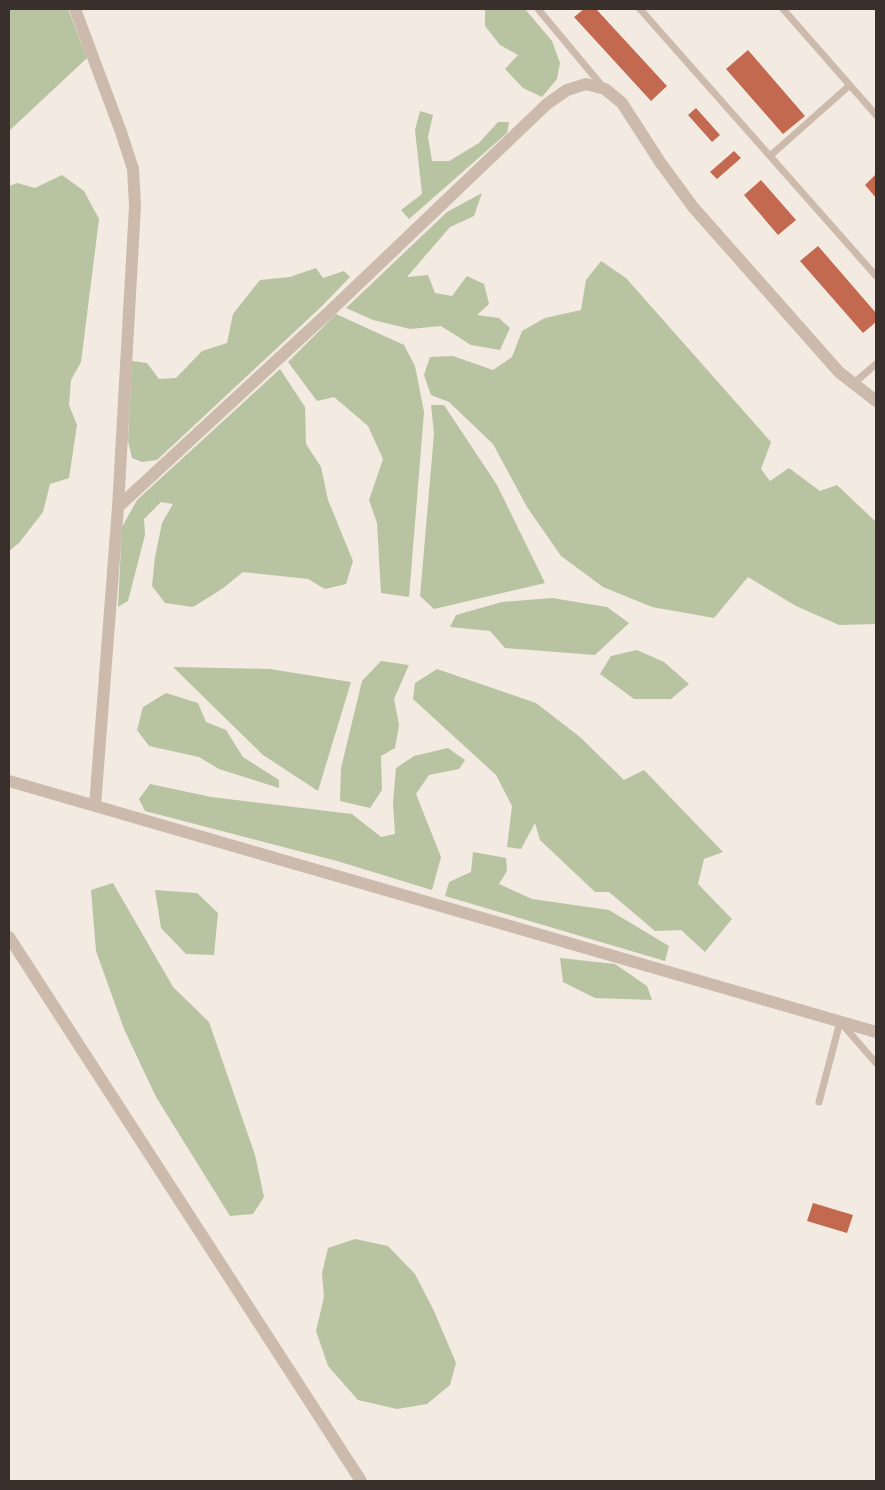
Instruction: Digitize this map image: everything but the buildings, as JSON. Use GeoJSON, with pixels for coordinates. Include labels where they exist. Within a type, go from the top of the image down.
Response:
{"type":"FeatureCollection","features":[{"type":"Feature","properties":{"kind":"street"},"geometry":{"type":"LineString","coordinates":[[75,9],[122,132],[133,169],[135,206],[118,507],[95,806]]}},
{"type":"Feature","properties":{"kind":"street"},"geometry":{"type":"LineString","coordinates":[[118,507],[328,313],[547,104],[567,90],[586,84],[605,89],[622,104],[660,162],[693,206],[839,372],[876,401]]}},
{"type":"Feature","properties":{"kind":"street"},"geometry":{"type":"LineString","coordinates":[[9,781],[876,1032]]}},
{"type":"Feature","properties":{"kind":"street"},"geometry":{"type":"LineString","coordinates":[[9,937],[361,1481]]}},
{"type":"Feature","properties":{"kind":"lane"},"geometry":{"type":"LineString","coordinates":[[538,9],[605,89]]}},
{"type":"Feature","properties":{"kind":"lane"},"geometry":{"type":"LineString","coordinates":[[640,9],[876,276]]}},
{"type":"Feature","properties":{"kind":"lane"},"geometry":{"type":"LineString","coordinates":[[783,9],[876,115]]}},
{"type":"Feature","properties":{"kind":"lane"},"geometry":{"type":"LineString","coordinates":[[770,156],[850,85]]}},
{"type":"Feature","properties":{"kind":"lane"},"geometry":{"type":"LineString","coordinates":[[853,384],[876,364]]}},
{"type":"Feature","properties":{"kind":"lane"},"geometry":{"type":"LineString","coordinates":[[840,1022],[876,1063]]}},
{"type":"Feature","properties":{"kind":"lane"},"geometry":{"type":"LineString","coordinates":[[819,1102],[840,1022]]}},
{"type":"Feature","properties":{"kind":"green space"},"geometry":{"type":"Polygon","coordinates":[[[9,9],[68,9],[87,58],[9,131],[9,9]]]}},
{"type":"Feature","properties":{"kind":"green space"},"geometry":{"type":"Polygon","coordinates":[[[485,9],[525,9],[552,41],[560,63],[557,79],[542,97],[523,88],[505,69],[518,55],[500,45],[485,26],[485,9]]]}},
{"type":"Feature","properties":{"kind":"green space"},"geometry":{"type":"Polygon","coordinates":[[[420,111],[433,115],[428,137],[432,161],[449,161],[479,143],[498,122],[509,122],[507,133],[409,219],[401,210],[422,194],[415,130],[420,111]]]}},
{"type":"Feature","properties":{"kind":"green space"},"geometry":{"type":"Polygon","coordinates":[[[62,175],[84,191],[99,219],[81,362],[71,380],[69,405],[77,425],[69,478],[50,484],[43,512],[19,543],[9,551],[9,186],[17,183],[35,188],[62,175]]]}},
{"type":"Feature","properties":{"kind":"green space"},"geometry":{"type":"Polygon","coordinates":[[[482,193],[474,216],[450,227],[407,277],[428,275],[435,293],[452,296],[467,276],[484,284],[489,304],[477,315],[499,318],[510,328],[500,350],[471,345],[441,326],[410,329],[373,320],[346,308],[447,212],[482,193]]]}},
{"type":"Feature","properties":{"kind":"green space"},"geometry":{"type":"Polygon","coordinates":[[[601,261],[626,278],[771,442],[761,469],[770,481],[789,468],[820,491],[837,485],[876,522],[876,624],[839,625],[796,606],[748,577],[714,618],[652,607],[603,587],[561,556],[527,507],[493,444],[449,402],[431,395],[424,375],[430,357],[453,356],[493,370],[512,357],[522,331],[545,318],[581,310],[586,280],[601,261]]]}},
{"type":"Feature","properties":{"kind":"green space"},"geometry":{"type":"Polygon","coordinates":[[[316,268],[323,278],[344,271],[350,277],[322,306],[157,460],[142,462],[132,458],[128,441],[132,361],[147,363],[159,379],[176,378],[202,351],[227,343],[233,314],[260,280],[290,277],[316,268]]]}},
{"type":"Feature","properties":{"kind":"green space"},"geometry":{"type":"Polygon","coordinates":[[[336,314],[404,345],[415,366],[424,412],[409,597],[381,593],[377,523],[369,500],[383,459],[368,426],[334,397],[317,401],[288,362],[336,314]]]}},
{"type":"Feature","properties":{"kind":"green space"},"geometry":{"type":"Polygon","coordinates":[[[280,369],[305,407],[306,444],[321,467],[328,500],[353,561],[346,584],[325,589],[308,579],[243,572],[222,589],[193,607],[165,603],[152,586],[155,557],[162,523],[173,504],[161,502],[144,519],[145,535],[128,601],[118,607],[122,527],[137,500],[280,369]]]}},
{"type":"Feature","properties":{"kind":"green space"},"geometry":{"type":"Polygon","coordinates":[[[431,405],[444,405],[497,485],[545,583],[434,609],[420,596],[434,434],[431,405]]]}},
{"type":"Feature","properties":{"kind":"green space"},"geometry":{"type":"Polygon","coordinates":[[[552,598],[607,607],[629,623],[595,655],[505,648],[490,631],[450,627],[456,615],[502,602],[552,598]]]}},
{"type":"Feature","properties":{"kind":"green space"},"geometry":{"type":"Polygon","coordinates":[[[637,650],[664,662],[689,684],[671,699],[634,699],[600,674],[611,656],[637,650]]]}},
{"type":"Feature","properties":{"kind":"green space"},"geometry":{"type":"Polygon","coordinates":[[[381,661],[409,665],[394,699],[399,725],[395,748],[381,756],[382,790],[370,808],[340,801],[341,768],[362,681],[381,661]]]}},
{"type":"Feature","properties":{"kind":"green space"},"geometry":{"type":"Polygon","coordinates":[[[173,667],[270,669],[351,682],[318,791],[263,755],[173,667]]]}},
{"type":"Feature","properties":{"kind":"green space"},"geometry":{"type":"Polygon","coordinates":[[[437,669],[536,703],[580,737],[624,780],[644,770],[723,852],[704,859],[698,884],[732,919],[705,952],[681,930],[655,931],[609,892],[595,892],[540,840],[535,823],[521,849],[507,847],[512,806],[496,775],[413,699],[415,683],[437,669]]]}},
{"type":"Feature","properties":{"kind":"green space"},"geometry":{"type":"Polygon","coordinates":[[[166,693],[198,703],[206,722],[226,730],[243,757],[279,780],[279,788],[219,769],[199,757],[149,746],[137,730],[143,707],[166,693]]]}},
{"type":"Feature","properties":{"kind":"green space"},"geometry":{"type":"Polygon","coordinates":[[[448,748],[465,760],[459,769],[429,775],[416,794],[441,857],[432,890],[337,861],[145,811],[139,799],[150,784],[211,797],[352,814],[381,837],[395,834],[393,803],[396,768],[414,756],[448,748]]]}},
{"type":"Feature","properties":{"kind":"green space"},"geometry":{"type":"Polygon","coordinates":[[[473,852],[506,858],[507,871],[499,884],[532,899],[609,910],[669,946],[665,961],[445,896],[449,882],[471,872],[473,852]]]}},
{"type":"Feature","properties":{"kind":"green space"},"geometry":{"type":"Polygon","coordinates":[[[113,883],[173,987],[209,1022],[255,1155],[264,1197],[253,1214],[230,1216],[156,1097],[124,1029],[96,951],[91,890],[113,883]]]}},
{"type":"Feature","properties":{"kind":"green space"},"geometry":{"type":"Polygon","coordinates":[[[155,890],[197,893],[218,913],[214,955],[186,954],[161,928],[155,890]]]}},
{"type":"Feature","properties":{"kind":"green space"},"geometry":{"type":"Polygon","coordinates":[[[560,958],[615,964],[647,986],[652,1000],[595,998],[563,982],[560,958]]]}},
{"type":"Feature","properties":{"kind":"green space"},"geometry":{"type":"Polygon","coordinates":[[[355,1239],[388,1246],[415,1274],[434,1311],[456,1363],[450,1385],[427,1404],[397,1409],[358,1400],[328,1366],[316,1331],[324,1297],[322,1273],[328,1248],[355,1239]]]}}]}
